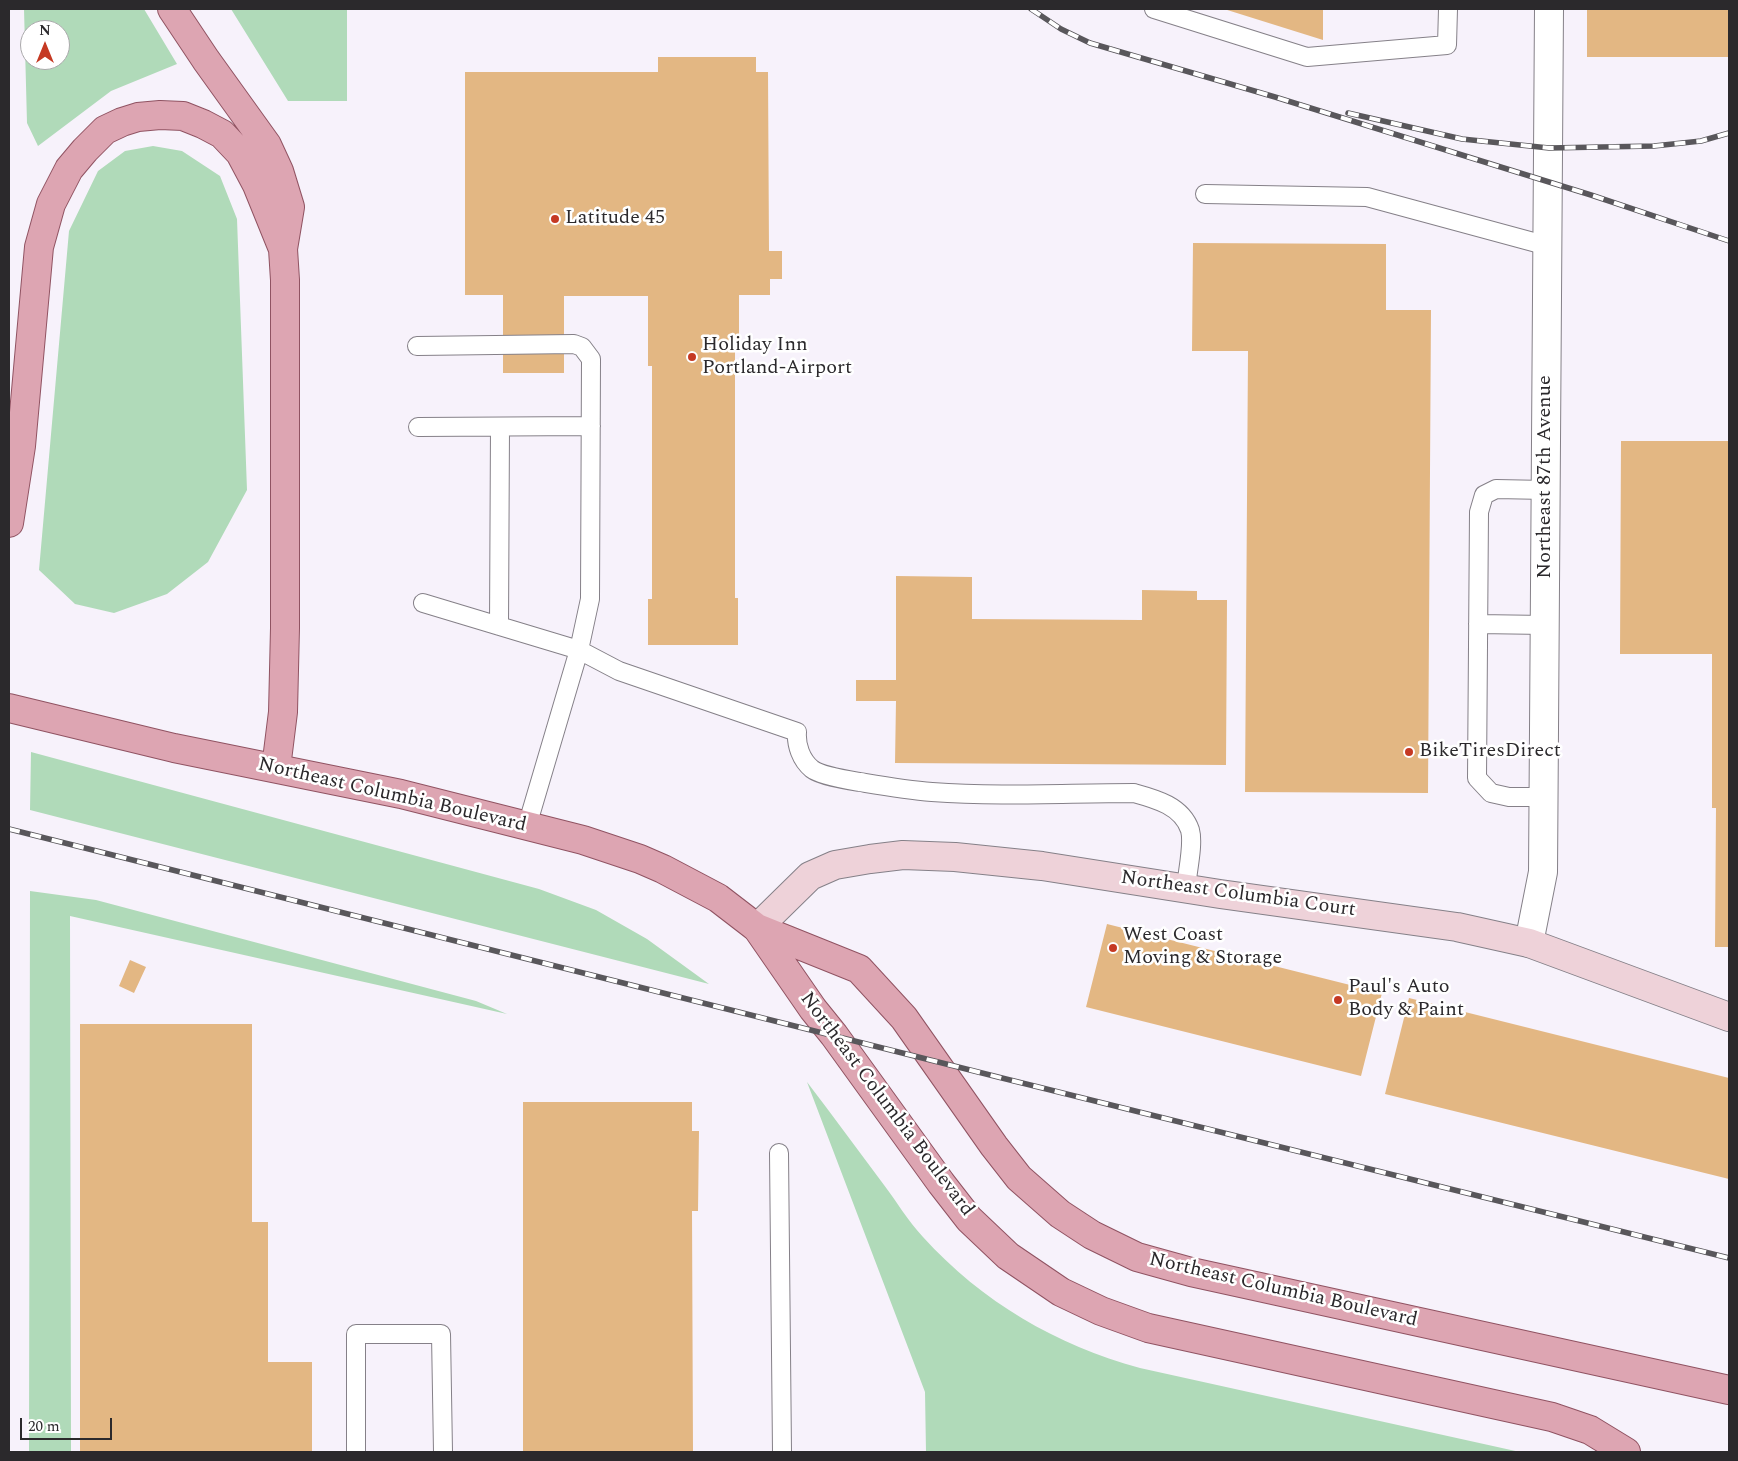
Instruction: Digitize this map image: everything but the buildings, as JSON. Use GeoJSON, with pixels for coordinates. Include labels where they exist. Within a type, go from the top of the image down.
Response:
{"type":"FeatureCollection","features":[{"type":"Feature","properties":{"kind":"main road"},"geometry":{"type":"LineString","coordinates":[[172,9],[267,145],[279,171],[290,206],[283,249],[285,280],[285,638],[283,712],[276,768]]}},
{"type":"Feature","properties":{"kind":"main road"},"geometry":{"type":"LineString","coordinates":[[9,523],[21,446],[39,247],[51,204],[69,170],[105,130],[138,117],[160,115],[183,116],[222,134],[240,154],[257,185],[283,249]]}},
{"type":"Feature","properties":{"kind":"main road","name":"Northeast Columbia Boulevard"},"geometry":{"type":"LineString","coordinates":[[9,708],[174,748],[401,794],[583,840],[640,858],[718,898],[757,928],[859,969],[904,1018],[994,1146],[1020,1178],[1060,1214],[1092,1236],[1137,1257],[1191,1272],[1729,1390]]}},
{"type":"Feature","properties":{"kind":"main road","name":"Northeast Columbia Boulevard"},"geometry":{"type":"LineString","coordinates":[[757,928],[813,1009],[834,1035],[941,1184],[969,1219],[1008,1256],[1062,1292],[1101,1311],[1148,1328],[1552,1417],[1590,1430],[1626,1452]]}},
{"type":"Feature","properties":{"kind":"street","name":"Northeast 87th Avenue"},"geometry":{"type":"LineString","coordinates":[[1529,943],[1543,872],[1549,9]]}},
{"type":"Feature","properties":{"kind":"street","name":"Northeast Columbia Court"},"geometry":{"type":"LineString","coordinates":[[757,928],[810,876],[835,865],[870,858],[903,855],[955,857],[1042,866],[1457,927],[1529,943],[1729,1017]]}},
{"type":"Feature","properties":{"kind":"lane"},"geometry":{"type":"LineString","coordinates":[[1154,9],[1307,57],[1447,45],[1448,9]]}},
{"type":"Feature","properties":{"kind":"lane"},"geometry":{"type":"LineString","coordinates":[[1205,194],[1367,197],[1548,246]]}},
{"type":"Feature","properties":{"kind":"lane"},"geometry":{"type":"LineString","coordinates":[[417,346],[574,344],[582,347],[591,359],[590,600],[579,650],[527,826]]}},
{"type":"Feature","properties":{"kind":"lane"},"geometry":{"type":"LineString","coordinates":[[418,428],[591,426]]}},
{"type":"Feature","properties":{"kind":"lane"},"geometry":{"type":"LineString","coordinates":[[499,626],[500,427]]}},
{"type":"Feature","properties":{"kind":"lane"},"geometry":{"type":"LineString","coordinates":[[1544,797],[1509,797],[1491,793],[1477,778],[1478,512],[1484,495],[1496,489],[1546,490]]}},
{"type":"Feature","properties":{"kind":"lane"},"geometry":{"type":"LineString","coordinates":[[423,603],[579,650],[619,671],[797,732],[796,745],[804,759],[813,769],[838,778],[889,788],[960,794],[1134,793],[1155,798],[1182,816],[1190,831],[1191,847],[1186,888]]}},
{"type":"Feature","properties":{"kind":"lane"},"geometry":{"type":"LineString","coordinates":[[1478,624],[1545,625]]}},
{"type":"Feature","properties":{"kind":"lane"},"geometry":{"type":"LineString","coordinates":[[779,1153],[782,1452]]}},
{"type":"Feature","properties":{"kind":"lane"},"geometry":{"type":"LineString","coordinates":[[356,1452],[356,1334],[441,1334],[443,1452]]}},
{"type":"Feature","properties":{"kind":"green space"},"geometry":{"type":"Polygon","coordinates":[[[24,9],[144,9],[177,64],[111,91],[38,146],[27,123],[26,70],[70,70],[70,20],[24,20],[24,9]]]}},
{"type":"Feature","properties":{"kind":"green space"},"geometry":{"type":"Polygon","coordinates":[[[231,9],[347,9],[347,101],[288,101],[231,9]]]}},
{"type":"Feature","properties":{"kind":"green space"},"geometry":{"type":"Polygon","coordinates":[[[153,146],[182,151],[220,176],[237,219],[247,490],[208,562],[167,594],[114,613],[75,604],[39,570],[69,231],[98,171],[125,151],[153,146]]]}},
{"type":"Feature","properties":{"kind":"green space"},"geometry":{"type":"Polygon","coordinates":[[[31,752],[539,889],[596,910],[647,939],[709,984],[30,810],[31,752]]]}},
{"type":"Feature","properties":{"kind":"green space"},"geometry":{"type":"Polygon","coordinates":[[[30,891],[96,900],[476,1001],[507,1014],[70,916],[71,1452],[29,1452],[30,891]]]}},
{"type":"Feature","properties":{"kind":"green space"},"geometry":{"type":"Polygon","coordinates":[[[807,1082],[923,1237],[970,1282],[995,1301],[1050,1334],[1079,1347],[1140,1368],[1520,1452],[926,1452],[925,1392],[807,1082]]]}},
{"type":"Feature","properties":{"kind":"railway"},"geometry":{"type":"LineString","coordinates":[[1031,9],[1061,29],[1090,43],[1275,97],[1591,195],[1729,241]]}},
{"type":"Feature","properties":{"kind":"railway"},"geometry":{"type":"LineString","coordinates":[[1348,113],[1462,139],[1549,148],[1654,146],[1701,141],[1729,133]]}},
{"type":"Feature","properties":{"kind":"railway"},"geometry":{"type":"LineString","coordinates":[[9,829],[1729,1258]]}},
{"type":"Feature","properties":{"kind":"place","name":"Latitude 45"},"geometry":{"type":"Point","coordinates":[555,219]}},
{"type":"Feature","properties":{"kind":"place","name":"Holiday Inn Portland-Airport"},"geometry":{"type":"Point","coordinates":[692,357]}},
{"type":"Feature","properties":{"kind":"place","name":"BikeTiresDirect"},"geometry":{"type":"Point","coordinates":[1409,752]}},
{"type":"Feature","properties":{"kind":"place","name":"West Coast Moving & Storage"},"geometry":{"type":"Point","coordinates":[1113,948]}},
{"type":"Feature","properties":{"kind":"place","name":"Paul's Auto Body & Paint"},"geometry":{"type":"Point","coordinates":[1338,1000]}}]}
